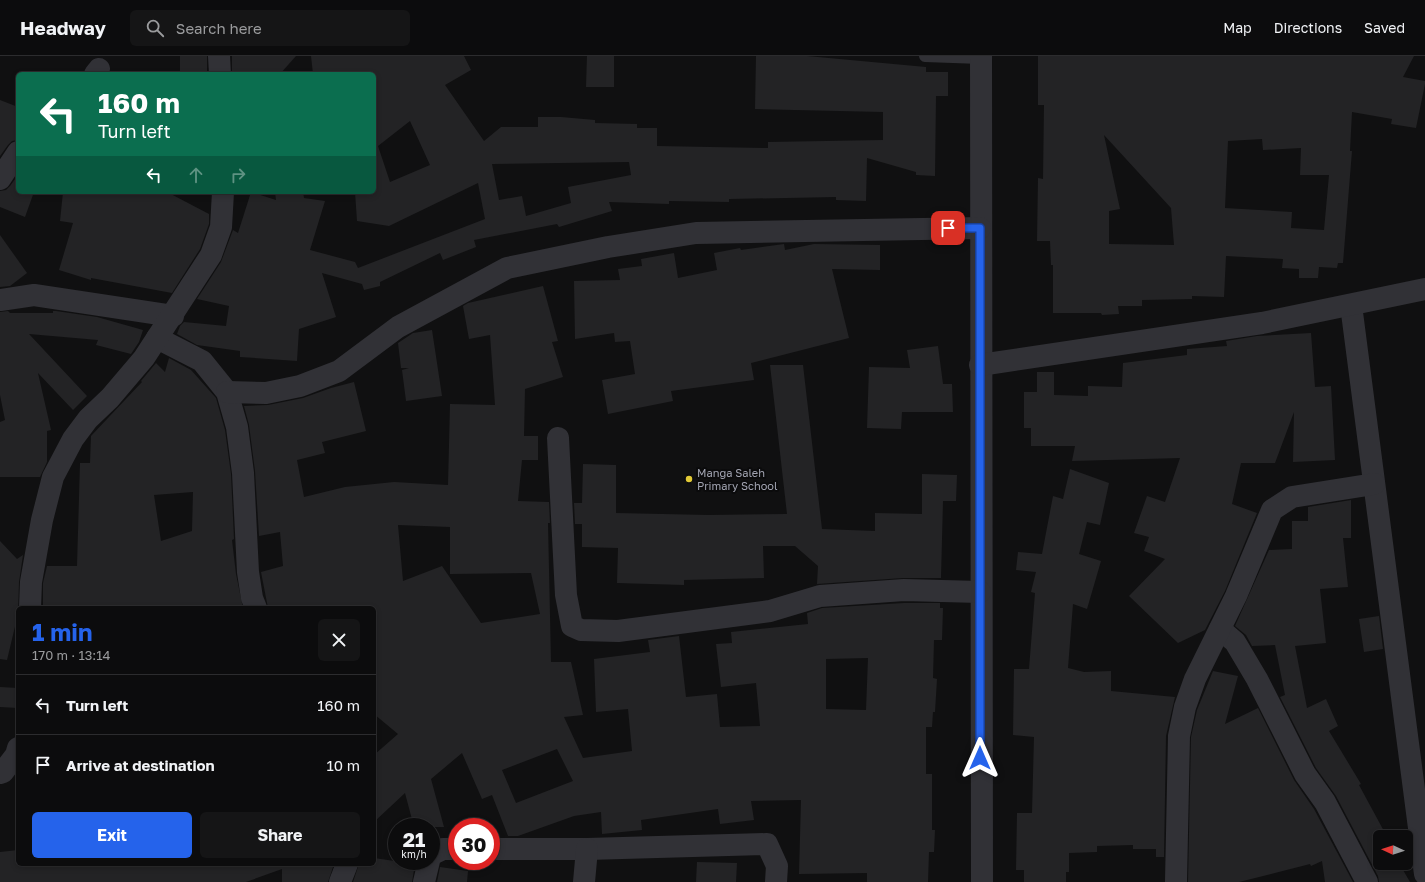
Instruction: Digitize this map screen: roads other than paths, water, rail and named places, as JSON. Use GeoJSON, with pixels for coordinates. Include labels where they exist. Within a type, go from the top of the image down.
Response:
{"type":"FeatureCollection","features":[{"type":"Feature","properties":{"kind":"street"},"geometry":{"type":"LineString","coordinates":[[219,56],[220,72]]}},
{"type":"Feature","properties":{"kind":"street"},"geometry":{"type":"LineString","coordinates":[[981,57],[980,592],[982,882]]}},
{"type":"Feature","properties":{"kind":"street"},"geometry":{"type":"LineString","coordinates":[[0,179],[16,155]]}},
{"type":"Feature","properties":{"kind":"street"},"geometry":{"type":"LineString","coordinates":[[30,606],[33,574],[42,520],[52,477],[73,439],[88,420],[110,398],[139,364],[173,316],[211,255],[221,227],[223,194]]}},
{"type":"Feature","properties":{"kind":"street"},"geometry":{"type":"LineString","coordinates":[[227,392],[266,393],[300,386],[339,371],[398,327],[507,268],[515,266],[608,247],[696,233],[980,228]]}},
{"type":"Feature","properties":{"kind":"street"},"geometry":{"type":"LineString","coordinates":[[980,365],[1262,323],[1425,289]]}},
{"type":"Feature","properties":{"kind":"street"},"geometry":{"type":"LineString","coordinates":[[0,300],[34,295],[173,316]]}},
{"type":"Feature","properties":{"kind":"street"},"geometry":{"type":"LineString","coordinates":[[1351,305],[1425,874]]}},
{"type":"Feature","properties":{"kind":"street"},"geometry":{"type":"LineString","coordinates":[[157,338],[202,361],[227,392],[237,427],[243,473],[248,572],[252,598],[255,606]]}},
{"type":"Feature","properties":{"kind":"street"},"geometry":{"type":"LineString","coordinates":[[558,438],[566,595],[572,626],[581,630],[618,631],[770,611],[820,596],[904,590],[980,592]]}},
{"type":"Feature","properties":{"kind":"street"},"geometry":{"type":"LineString","coordinates":[[1176,882],[1179,736],[1185,707],[1195,679],[1220,629],[1272,510],[1292,497],[1374,484]]}},
{"type":"Feature","properties":{"kind":"street"},"geometry":{"type":"LineString","coordinates":[[1220,629],[1235,642],[1257,679],[1305,774],[1325,802],[1368,882]]}},
{"type":"Feature","properties":{"kind":"street"},"geometry":{"type":"LineString","coordinates":[[0,773],[3,772],[12,761],[16,752]]}},
{"type":"Feature","properties":{"kind":"street"},"geometry":{"type":"LineString","coordinates":[[500,849],[587,849],[767,844],[777,866],[776,882]]}},
{"type":"Feature","properties":{"kind":"street"},"geometry":{"type":"LineString","coordinates":[[584,882],[587,849]]}},
{"type":"Feature","properties":{"kind":"street"},"geometry":{"type":"LineString","coordinates":[[340,882],[346,866]]}},
{"type":"Feature","properties":{"kind":"street"},"geometry":{"type":"LineString","coordinates":[[424,882],[427,870]]}},
{"type":"Feature","properties":{"kind":"lane"},"geometry":{"type":"LineString","coordinates":[[925,56],[981,57]]}},
{"type":"Feature","properties":{"kind":"place","name":"Manga Saleh Primary School"},"geometry":{"type":"Point","coordinates":[689,479]}}]}
